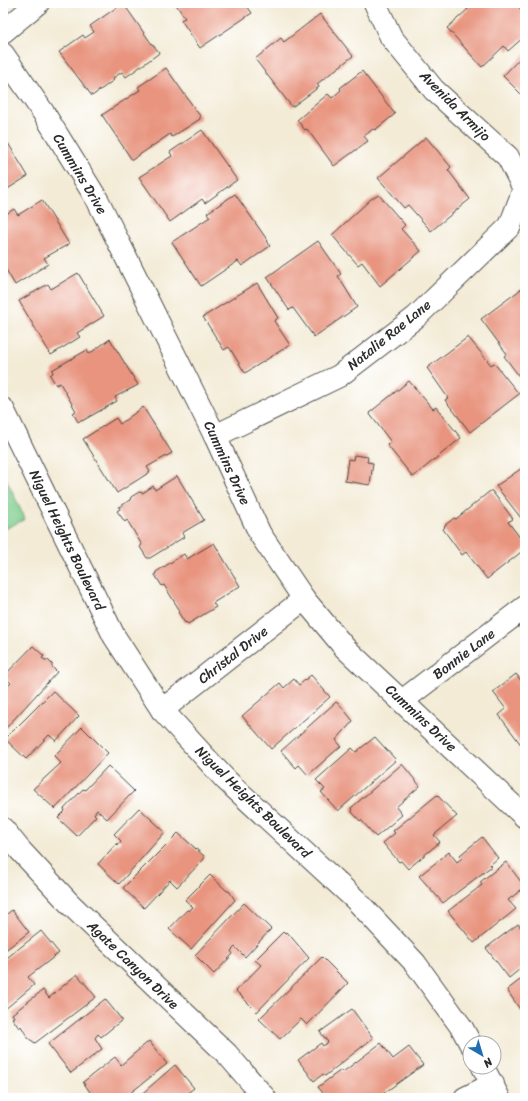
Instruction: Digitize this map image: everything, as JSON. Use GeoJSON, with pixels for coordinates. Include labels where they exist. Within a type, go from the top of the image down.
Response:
{"type":"FeatureCollection","features":[{"type":"Feature","properties":{"kind":"street"},"geometry":{"type":"LineString","coordinates":[[3,32],[38,3]]}},
{"type":"Feature","properties":{"kind":"street","name":"Avenida Armijo"},"geometry":{"type":"LineString","coordinates":[[374,3],[391,37],[434,90],[508,157],[524,189]]}},
{"type":"Feature","properties":{"kind":"street","name":"Cummins Drive"},"geometry":{"type":"LineString","coordinates":[[3,54],[45,115],[98,201],[214,436],[260,534],[304,600],[345,648],[525,817]]}},
{"type":"Feature","properties":{"kind":"street","name":"Natalie Rae Lane"},"geometry":{"type":"LineString","coordinates":[[214,436],[339,376],[416,317],[510,226],[524,189]]}},
{"type":"Feature","properties":{"kind":"street","name":"Niguel Heights Boulevard"},"geometry":{"type":"LineString","coordinates":[[3,409],[114,636],[162,710],[226,780],[356,900],[410,958],[466,1035]]}},
{"type":"Feature","properties":{"kind":"street","name":"Christal Drive"},"geometry":{"type":"LineString","coordinates":[[162,710],[304,600]]}},
{"type":"Feature","properties":{"kind":"street","name":"Bonnie Lane"},"geometry":{"type":"LineString","coordinates":[[402,701],[525,607]]}},
{"type":"Feature","properties":{"kind":"street","name":"Agate Canyon Drive"},"geometry":{"type":"LineString","coordinates":[[3,829],[20,850],[70,904],[226,1054],[265,1098]]}},
{"type":"Feature","properties":{"kind":"street"},"geometry":{"type":"LineString","coordinates":[[465,1098],[492,1083]]}},
{"type":"Feature","properties":{"kind":"green space"},"geometry":{"type":"Polygon","coordinates":[[[3,472],[25,519],[3,530],[3,472]]]}},
{"type":"Feature","properties":{"kind":"building"},"geometry":{"type":"Polygon","coordinates":[[[123,3],[159,52],[126,77],[122,72],[113,78],[114,80],[92,96],[59,52],[83,35],[85,38],[94,32],[90,26],[123,3]]]}},
{"type":"Feature","properties":{"kind":"building"},"geometry":{"type":"Polygon","coordinates":[[[175,3],[245,3],[252,13],[200,48],[181,20],[185,18],[175,3]]]}},
{"type":"Feature","properties":{"kind":"building"},"geometry":{"type":"Polygon","coordinates":[[[515,3],[524,13],[525,12],[525,36],[508,51],[504,46],[482,67],[447,28],[468,9],[463,4],[515,3]]]}},
{"type":"Feature","properties":{"kind":"building"},"geometry":{"type":"Polygon","coordinates":[[[320,14],[353,56],[317,84],[319,87],[292,107],[255,59],[281,38],[284,42],[320,14]]]}},
{"type":"Feature","properties":{"kind":"building"},"geometry":{"type":"Polygon","coordinates":[[[525,53],[525,98],[503,76],[525,53]]]}},
{"type":"Feature","properties":{"kind":"building"},"geometry":{"type":"Polygon","coordinates":[[[166,68],[200,116],[200,119],[172,137],[170,134],[132,160],[102,115],[140,90],[138,87],[166,68]]]}},
{"type":"Feature","properties":{"kind":"building"},"geometry":{"type":"Polygon","coordinates":[[[362,71],[395,114],[375,130],[373,129],[364,136],[368,141],[334,166],[307,129],[305,130],[297,120],[328,94],[332,98],[341,90],[340,88],[362,71]]]}},
{"type":"Feature","properties":{"kind":"building"},"geometry":{"type":"Polygon","coordinates":[[[202,130],[237,180],[205,203],[202,199],[170,222],[139,177],[172,156],[170,152],[202,130]]]}},
{"type":"Feature","properties":{"kind":"building"},"geometry":{"type":"Polygon","coordinates":[[[3,135],[28,176],[6,190],[3,190],[3,135]]]}},
{"type":"Feature","properties":{"kind":"building"},"geometry":{"type":"Polygon","coordinates":[[[426,137],[451,167],[448,170],[470,199],[431,231],[408,205],[404,208],[378,178],[426,137]]]}},
{"type":"Feature","properties":{"kind":"building"},"geometry":{"type":"Polygon","coordinates":[[[235,194],[270,246],[242,266],[238,261],[201,286],[172,242],[210,217],[207,213],[235,194]]]}},
{"type":"Feature","properties":{"kind":"building"},"geometry":{"type":"Polygon","coordinates":[[[379,195],[405,225],[401,229],[421,251],[380,286],[362,262],[358,265],[332,235],[371,199],[379,195]]]}},
{"type":"Feature","properties":{"kind":"building"},"geometry":{"type":"Polygon","coordinates":[[[42,200],[69,244],[44,258],[48,264],[15,285],[4,266],[3,216],[14,209],[18,215],[42,200]]]}},
{"type":"Feature","properties":{"kind":"building"},"geometry":{"type":"Polygon","coordinates":[[[318,241],[341,274],[338,276],[357,307],[314,337],[293,308],[289,310],[267,277],[318,241]]]}},
{"type":"Feature","properties":{"kind":"building"},"geometry":{"type":"Polygon","coordinates":[[[78,273],[104,316],[77,333],[80,337],[51,355],[19,301],[48,284],[51,289],[78,273]]]}},
{"type":"Feature","properties":{"kind":"building"},"geometry":{"type":"Polygon","coordinates":[[[257,283],[278,318],[274,321],[290,345],[245,373],[229,347],[224,350],[203,317],[257,283]]]}},
{"type":"Feature","properties":{"kind":"building"},"geometry":{"type":"Polygon","coordinates":[[[524,287],[525,384],[504,356],[507,354],[481,319],[524,287]]]}},
{"type":"Feature","properties":{"kind":"building"},"geometry":{"type":"Polygon","coordinates":[[[468,337],[491,365],[494,363],[519,394],[470,432],[445,400],[448,398],[427,368],[468,337]]]}},
{"type":"Feature","properties":{"kind":"building"},"geometry":{"type":"Polygon","coordinates":[[[110,339],[138,385],[115,397],[117,401],[78,422],[73,413],[76,411],[60,383],[56,385],[50,375],[53,373],[52,370],[87,350],[89,354],[110,339]]]}},
{"type":"Feature","properties":{"kind":"building"},"geometry":{"type":"Polygon","coordinates":[[[409,381],[433,409],[436,407],[461,438],[413,477],[387,445],[391,442],[369,413],[409,381]]]}},
{"type":"Feature","properties":{"kind":"building"},"geometry":{"type":"Polygon","coordinates":[[[143,407],[172,453],[147,467],[150,472],[117,493],[83,439],[116,418],[120,424],[143,407]]]}},
{"type":"Feature","properties":{"kind":"building"},"geometry":{"type":"Polygon","coordinates":[[[354,455],[368,457],[367,462],[373,463],[370,485],[345,481],[348,459],[353,460],[354,455]]]}},
{"type":"Feature","properties":{"kind":"building"},"geometry":{"type":"Polygon","coordinates":[[[525,466],[525,515],[521,518],[496,486],[525,466]]]}},
{"type":"Feature","properties":{"kind":"building"},"geometry":{"type":"Polygon","coordinates":[[[177,476],[204,520],[182,533],[184,537],[150,558],[147,558],[140,547],[142,545],[127,520],[125,522],[117,511],[120,509],[119,507],[139,492],[143,493],[153,486],[155,490],[177,476]]]}},
{"type":"Feature","properties":{"kind":"building"},"geometry":{"type":"Polygon","coordinates":[[[490,491],[492,491],[513,519],[508,522],[525,544],[525,549],[487,579],[466,552],[462,555],[443,529],[445,527],[444,526],[454,518],[456,519],[490,491]]]}},
{"type":"Feature","properties":{"kind":"building"},"geometry":{"type":"Polygon","coordinates":[[[214,543],[240,586],[213,603],[216,607],[188,624],[186,622],[185,623],[178,612],[180,611],[164,585],[162,586],[155,575],[156,572],[184,554],[187,559],[214,543]]]}},
{"type":"Feature","properties":{"kind":"building"},"geometry":{"type":"Polygon","coordinates":[[[33,646],[44,656],[42,658],[48,660],[52,664],[52,667],[57,672],[6,728],[3,725],[3,689],[11,683],[4,676],[33,646]]]}},
{"type":"Feature","properties":{"kind":"building"},"geometry":{"type":"Polygon","coordinates":[[[516,674],[525,686],[525,750],[499,715],[506,709],[493,692],[516,674]]]}},
{"type":"Feature","properties":{"kind":"building"},"geometry":{"type":"Polygon","coordinates":[[[311,675],[330,697],[271,749],[242,716],[280,683],[284,688],[294,679],[299,685],[311,675]]]}},
{"type":"Feature","properties":{"kind":"building"},"geometry":{"type":"Polygon","coordinates":[[[53,691],[79,716],[56,741],[49,735],[26,759],[5,739],[53,691]]]}},
{"type":"Feature","properties":{"kind":"building"},"geometry":{"type":"Polygon","coordinates":[[[336,702],[353,721],[336,740],[341,746],[308,775],[299,765],[296,768],[281,751],[336,702]]]}},
{"type":"Feature","properties":{"kind":"building"},"geometry":{"type":"Polygon","coordinates":[[[82,727],[108,753],[55,809],[33,789],[61,763],[54,756],[82,727]]]}},
{"type":"Feature","properties":{"kind":"building"},"geometry":{"type":"Polygon","coordinates":[[[375,737],[396,760],[338,811],[321,792],[325,789],[316,780],[352,748],[356,752],[375,737]]]}},
{"type":"Feature","properties":{"kind":"building"},"geometry":{"type":"Polygon","coordinates":[[[402,764],[420,786],[396,807],[402,815],[376,837],[352,812],[351,808],[402,764]]]}},
{"type":"Feature","properties":{"kind":"building"},"geometry":{"type":"Polygon","coordinates":[[[108,766],[134,791],[107,819],[97,810],[94,814],[96,816],[77,836],[58,818],[65,811],[64,809],[83,789],[85,790],[108,766]]]}},
{"type":"Feature","properties":{"kind":"building"},"geometry":{"type":"Polygon","coordinates":[[[437,795],[457,816],[434,835],[440,842],[408,869],[401,861],[399,862],[383,843],[395,833],[393,831],[437,795]]]}},
{"type":"Feature","properties":{"kind":"building"},"geometry":{"type":"Polygon","coordinates":[[[139,808],[165,832],[119,884],[98,864],[117,843],[118,845],[121,841],[114,834],[139,808]]]}},
{"type":"Feature","properties":{"kind":"building"},"geometry":{"type":"Polygon","coordinates":[[[178,833],[204,856],[204,859],[177,887],[170,880],[144,908],[123,888],[178,833]]]}},
{"type":"Feature","properties":{"kind":"building"},"geometry":{"type":"Polygon","coordinates":[[[482,837],[498,858],[490,865],[492,866],[443,903],[419,876],[449,852],[457,862],[462,858],[460,855],[482,837]]]}},
{"type":"Feature","properties":{"kind":"building"},"geometry":{"type":"Polygon","coordinates":[[[506,862],[525,887],[508,900],[516,909],[474,943],[448,911],[482,885],[480,882],[506,862]]]}},
{"type":"Feature","properties":{"kind":"building"},"geometry":{"type":"Polygon","coordinates":[[[210,875],[227,891],[229,891],[235,900],[191,949],[169,929],[187,910],[189,911],[193,907],[185,900],[210,875]]]}},
{"type":"Feature","properties":{"kind":"building"},"geometry":{"type":"Polygon","coordinates":[[[244,903],[271,929],[245,957],[235,947],[231,951],[233,954],[214,974],[195,955],[244,903]]]}},
{"type":"Feature","properties":{"kind":"building"},"geometry":{"type":"Polygon","coordinates":[[[12,910],[29,932],[3,952],[3,917],[12,910]]]}},
{"type":"Feature","properties":{"kind":"building"},"geometry":{"type":"Polygon","coordinates":[[[518,924],[525,933],[525,965],[509,978],[486,948],[518,924]]]}},
{"type":"Feature","properties":{"kind":"building"},"geometry":{"type":"Polygon","coordinates":[[[41,931],[59,953],[28,977],[34,985],[4,1010],[3,961],[41,931]]]}},
{"type":"Feature","properties":{"kind":"building"},"geometry":{"type":"Polygon","coordinates":[[[283,932],[285,934],[287,932],[309,958],[257,1012],[236,991],[261,965],[255,960],[283,932]]]}},
{"type":"Feature","properties":{"kind":"building"},"geometry":{"type":"Polygon","coordinates":[[[322,957],[348,983],[307,1025],[301,1019],[280,1039],[259,1019],[322,957]]]}},
{"type":"Feature","properties":{"kind":"building"},"geometry":{"type":"Polygon","coordinates":[[[77,974],[96,997],[35,1043],[28,1038],[21,1026],[19,1028],[12,1018],[14,1017],[12,1014],[43,990],[49,998],[77,974]]]}},
{"type":"Feature","properties":{"kind":"building"},"geometry":{"type":"Polygon","coordinates":[[[525,976],[525,1017],[507,990],[525,976]]]}},
{"type":"Feature","properties":{"kind":"building"},"geometry":{"type":"Polygon","coordinates":[[[105,999],[122,1020],[101,1037],[98,1034],[95,1038],[102,1049],[71,1073],[48,1044],[105,999]]]}},
{"type":"Feature","properties":{"kind":"building"},"geometry":{"type":"Polygon","coordinates":[[[352,1009],[373,1038],[325,1076],[323,1074],[314,1081],[298,1060],[321,1043],[323,1046],[328,1042],[320,1032],[352,1009]]]}},
{"type":"Feature","properties":{"kind":"building"},"geometry":{"type":"Polygon","coordinates":[[[149,1041],[167,1064],[124,1098],[96,1098],[92,1095],[83,1082],[115,1057],[121,1065],[149,1041]]]}},
{"type":"Feature","properties":{"kind":"building"},"geometry":{"type":"Polygon","coordinates":[[[381,1043],[393,1059],[409,1047],[423,1065],[377,1098],[327,1098],[318,1087],[341,1070],[343,1072],[381,1043]]]}},
{"type":"Feature","properties":{"kind":"building"},"geometry":{"type":"Polygon","coordinates":[[[175,1065],[194,1088],[181,1098],[137,1098],[175,1065]]]}}]}
